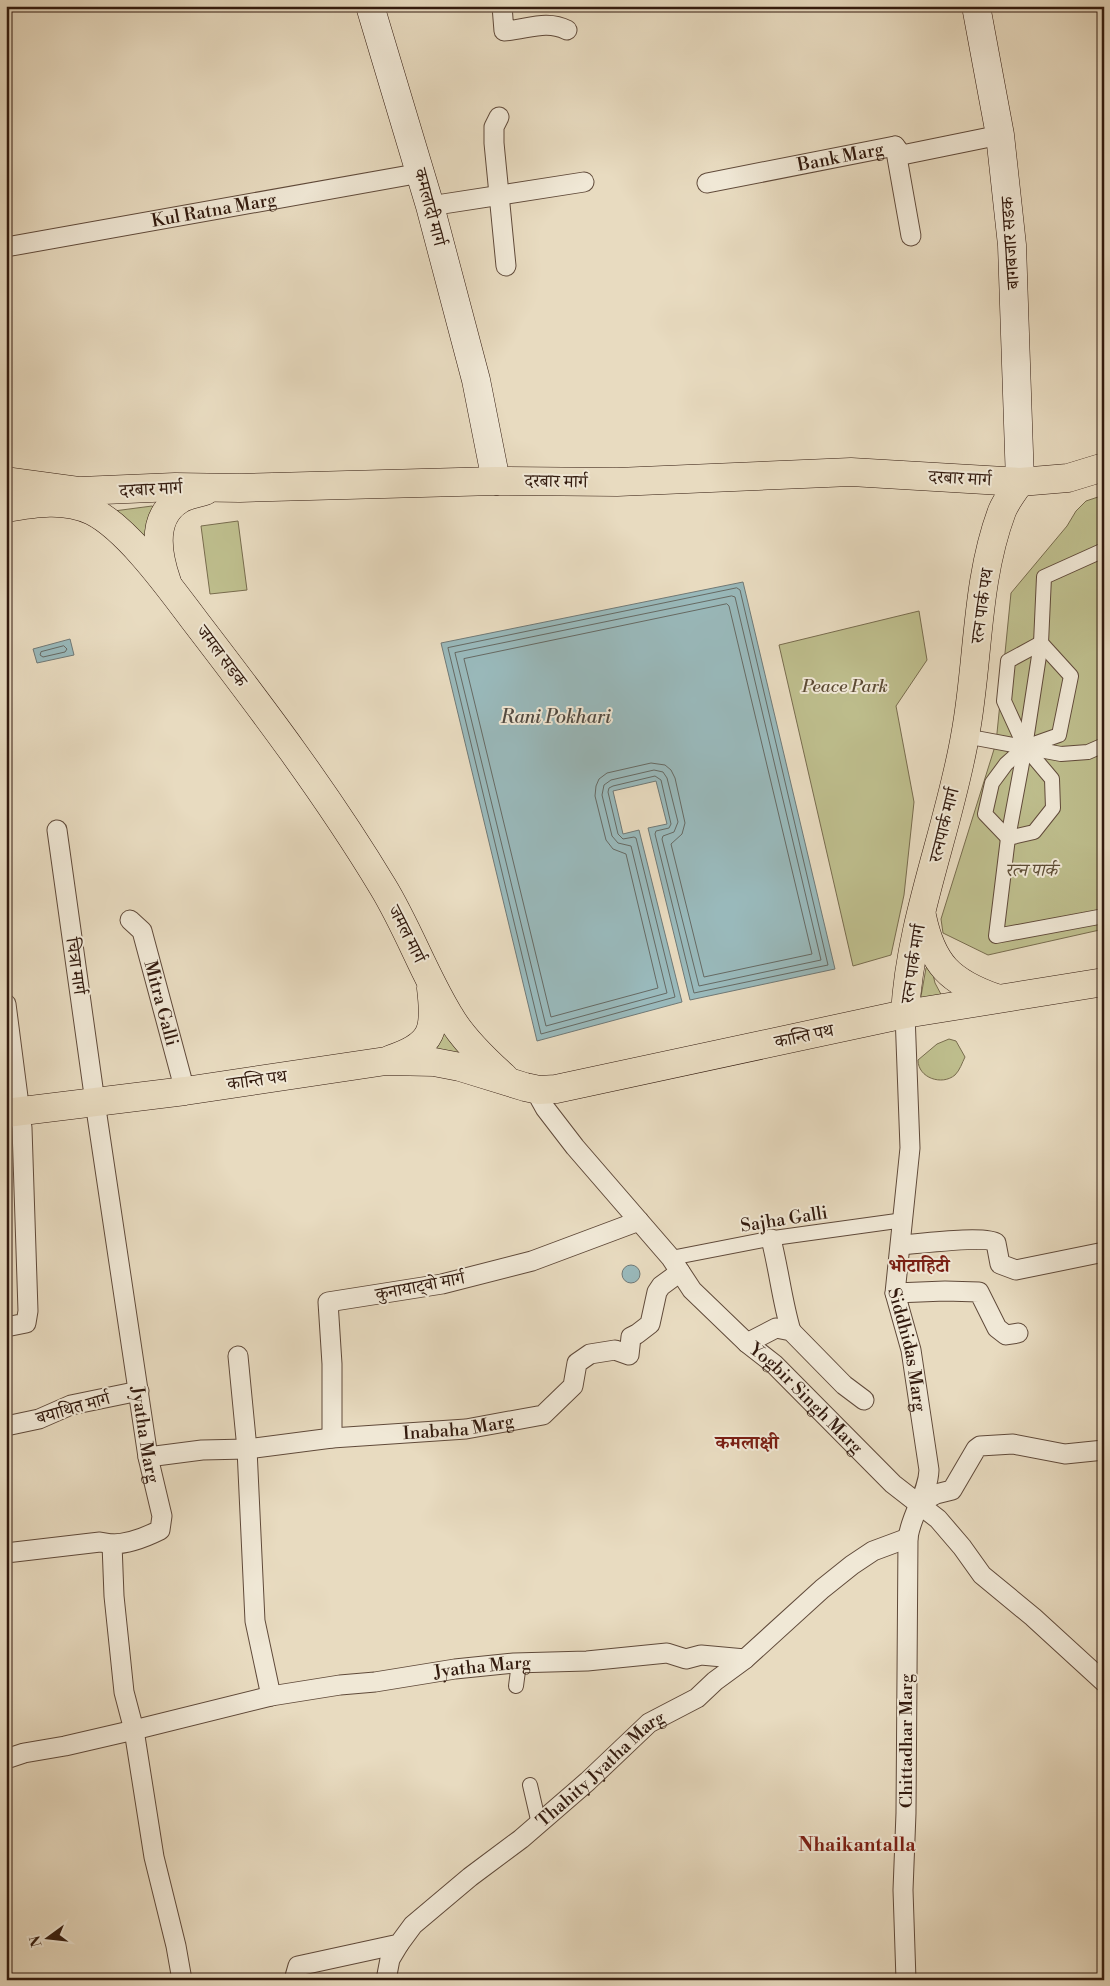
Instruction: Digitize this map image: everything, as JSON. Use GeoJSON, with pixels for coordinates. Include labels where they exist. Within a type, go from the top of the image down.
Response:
{"type":"FeatureCollection","features":[{"type":"Feature","properties":{"kind":"main road","name":"कमलादी मार्ग"},"geometry":{"type":"LineString","coordinates":[[370,6],[430,206],[476,380],[496,481]]}},
{"type":"Feature","properties":{"kind":"main road","name":"बागबजार सडक"},"geometry":{"type":"LineString","coordinates":[[976,6],[1000,135],[1012,245],[1020,482]]}},
{"type":"Feature","properties":{"kind":"main road","name":"दरबार मार्ग"},"geometry":{"type":"LineString","coordinates":[[6,480],[80,492],[223,486],[240,488],[496,481],[617,482],[852,472],[1020,482],[1068,478],[1104,467]]}},
{"type":"Feature","properties":{"kind":"main road","name":"रत्न पार्क पथ"},"geometry":{"type":"LineString","coordinates":[[965,736],[987,566],[1003,510],[1020,482]]}},
{"type":"Feature","properties":{"kind":"main road"},"geometry":{"type":"LineString","coordinates":[[167,584],[159,550],[158,534],[163,520],[179,500],[223,486]]}},
{"type":"Feature","properties":{"kind":"main road","name":"जमल सडक"},"geometry":{"type":"LineString","coordinates":[[6,508],[51,502],[90,510],[108,520],[167,584],[305,767],[384,888]]}},
{"type":"Feature","properties":{"kind":"main road","name":"रत्नपार्क मार्ग"},"geometry":{"type":"LineString","coordinates":[[922,915],[965,736]]}},
{"type":"Feature","properties":{"kind":"main road","name":"जमल मार्ग"},"geometry":{"type":"LineString","coordinates":[[384,888],[430,979]]}},
{"type":"Feature","properties":{"kind":"main road"},"geometry":{"type":"LineString","coordinates":[[922,915],[926,938],[932,953],[945,968],[960,982],[977,992],[996,998]]}},
{"type":"Feature","properties":{"kind":"main road","name":"रत्न पार्क मार्ग"},"geometry":{"type":"LineString","coordinates":[[905,1014],[912,956],[922,915]]}},
{"type":"Feature","properties":{"kind":"main road"},"geometry":{"type":"LineString","coordinates":[[386,1061],[412,1052],[424,1040],[432,1028],[434,1013],[430,979]]}},
{"type":"Feature","properties":{"kind":"main road","name":"कान्ति पथ"},"geometry":{"type":"LineString","coordinates":[[430,979],[449,1016],[486,1061],[507,1080]]}},
{"type":"Feature","properties":{"kind":"main road","name":"कान्ति पथ"},"geometry":{"type":"LineString","coordinates":[[14,1112],[185,1091],[386,1061],[434,1062],[460,1067],[539,1090],[556,1089],[905,1014],[1104,982]]}},
{"type":"Feature","properties":{"kind":"street"},"geometry":{"type":"LineString","coordinates":[[502,6],[504,31],[544,25],[558,26],[567,30]]}},
{"type":"Feature","properties":{"kind":"street"},"geometry":{"type":"LineString","coordinates":[[499,117],[494,126],[498,195],[506,266]]}},
{"type":"Feature","properties":{"kind":"street","name":"Bank Marg"},"geometry":{"type":"LineString","coordinates":[[707,183],[896,146],[902,155],[1000,135]]}},
{"type":"Feature","properties":{"kind":"street"},"geometry":{"type":"LineString","coordinates":[[896,146],[911,236]]}},
{"type":"Feature","properties":{"kind":"street","name":"Kul Ratna Marg"},"geometry":{"type":"LineString","coordinates":[[6,247],[421,173]]}},
{"type":"Feature","properties":{"kind":"street"},"geometry":{"type":"LineString","coordinates":[[430,206],[584,182]]}},
{"type":"Feature","properties":{"kind":"street"},"geometry":{"type":"LineString","coordinates":[[1104,550],[1044,577],[1041,643],[1026,747],[1008,838],[996,936],[1104,916]]}},
{"type":"Feature","properties":{"kind":"street"},"geometry":{"type":"LineString","coordinates":[[1008,838],[985,814],[992,783],[1006,764],[1026,747],[1059,735],[1071,676],[1041,643]]}},
{"type":"Feature","properties":{"kind":"street"},"geometry":{"type":"LineString","coordinates":[[1008,838],[1034,832],[1053,808],[1052,779],[1026,747],[1004,700],[1008,661],[1041,643]]}},
{"type":"Feature","properties":{"kind":"street"},"geometry":{"type":"LineString","coordinates":[[965,736],[1061,754],[1088,752],[1104,745]]}},
{"type":"Feature","properties":{"kind":"street","name":"चित्रा मार्ग"},"geometry":{"type":"LineString","coordinates":[[57,830],[95,1102]]}},
{"type":"Feature","properties":{"kind":"street","name":"Mitra Galli"},"geometry":{"type":"LineString","coordinates":[[130,920],[142,931],[185,1091]]}},
{"type":"Feature","properties":{"kind":"street"},"geometry":{"type":"LineString","coordinates":[[6,1004],[28,1311],[26,1323],[6,1327]]}},
{"type":"Feature","properties":{"kind":"street","name":"Siddhidas Marg"},"geometry":{"type":"LineString","coordinates":[[905,1014],[910,1148],[895,1293],[911,1350],[926,1448],[928,1482],[919,1503]]}},
{"type":"Feature","properties":{"kind":"street","name":"Yogbir Singh Marg"},"geometry":{"type":"LineString","coordinates":[[539,1090],[540,1100],[545,1108],[575,1147],[675,1265],[692,1290],[746,1343],[774,1364],[893,1484],[938,1519],[962,1547],[982,1575],[1033,1616],[1104,1682]]}},
{"type":"Feature","properties":{"kind":"street","name":"Jyatha Marg"},"geometry":{"type":"LineString","coordinates":[[95,1102],[148,1457],[162,1516],[160,1530],[149,1536],[124,1544],[112,1544]]}},
{"type":"Feature","properties":{"kind":"street","name":"Sajha Galli"},"geometry":{"type":"LineString","coordinates":[[675,1265],[771,1239],[904,1220]]}},
{"type":"Feature","properties":{"kind":"street","name":"कुनायाट्वो मार्ग"},"geometry":{"type":"LineString","coordinates":[[332,1438],[332,1364],[328,1302],[442,1284],[532,1261],[639,1221]]}},
{"type":"Feature","properties":{"kind":"street"},"geometry":{"type":"LineString","coordinates":[[771,1239],[778,1266],[782,1300],[791,1331],[844,1385],[864,1400]]}},
{"type":"Feature","properties":{"kind":"street"},"geometry":{"type":"LineString","coordinates":[[901,1245],[956,1240],[990,1240],[996,1243],[1000,1264],[1016,1270],[1104,1252]]}},
{"type":"Feature","properties":{"kind":"street","name":"Inabaha Marg"},"geometry":{"type":"LineString","coordinates":[[148,1457],[332,1438],[466,1429],[543,1415],[573,1386],[577,1363],[590,1354],[615,1350],[629,1356],[631,1337],[650,1324],[657,1292],[675,1265]]}},
{"type":"Feature","properties":{"kind":"street"},"geometry":{"type":"LineString","coordinates":[[895,1293],[979,1292],[997,1328],[1006,1335],[1018,1333]]}},
{"type":"Feature","properties":{"kind":"street"},"geometry":{"type":"LineString","coordinates":[[746,1343],[776,1328],[791,1331]]}},
{"type":"Feature","properties":{"kind":"street"},"geometry":{"type":"LineString","coordinates":[[238,1356],[247,1448],[256,1621],[272,1696]]}},
{"type":"Feature","properties":{"kind":"street","name":"बयाथित मार्ग"},"geometry":{"type":"LineString","coordinates":[[6,1426],[40,1419],[71,1405],[139,1391]]}},
{"type":"Feature","properties":{"kind":"street"},"geometry":{"type":"LineString","coordinates":[[919,1503],[936,1494],[952,1490],[976,1449],[980,1446],[1013,1444],[1065,1454],[1104,1450]]}},
{"type":"Feature","properties":{"kind":"street","name":"Chittadhar Marg"},"geometry":{"type":"LineString","coordinates":[[906,1980],[903,1890],[906,1813],[908,1538],[910,1525],[919,1503]]}},
{"type":"Feature","properties":{"kind":"street","name":"Thahity Jyatha Marg"},"geometry":{"type":"LineString","coordinates":[[386,1980],[390,1959],[413,1925],[470,1876],[539,1824],[649,1723],[697,1698],[852,1565],[874,1551],[908,1538]]}},
{"type":"Feature","properties":{"kind":"street"},"geometry":{"type":"LineString","coordinates":[[6,1552],[100,1542],[112,1544],[114,1596],[124,1692],[134,1730],[154,1857],[176,1946],[182,1980]]}},
{"type":"Feature","properties":{"kind":"street","name":"Jyatha Marg"},"geometry":{"type":"LineString","coordinates":[[6,1759],[24,1753],[65,1746],[272,1696],[455,1669],[519,1663],[586,1661],[667,1653],[686,1659],[701,1656],[744,1659]]}},
{"type":"Feature","properties":{"kind":"street"},"geometry":{"type":"LineString","coordinates":[[516,1686],[519,1663]]}},
{"type":"Feature","properties":{"kind":"street"},"geometry":{"type":"LineString","coordinates":[[530,1785],[539,1824]]}},
{"type":"Feature","properties":{"kind":"street"},"geometry":{"type":"LineString","coordinates":[[294,1980],[298,1966],[399,1944]]}},
{"type":"Feature","properties":{"kind":"green space","name":"रत्न पार्क"},"geometry":{"type":"Polygon","coordinates":[[[1104,495],[1104,929],[988,955],[943,933],[941,919],[996,743],[1011,593],[1067,526],[1076,511],[1086,501],[1104,495]]]}},
{"type":"Feature","properties":{"kind":"green space"},"geometry":{"type":"Polygon","coordinates":[[[152,506],[157,509],[154,519],[142,541],[114,511],[152,506]]]}},
{"type":"Feature","properties":{"kind":"green space"},"geometry":{"type":"Polygon","coordinates":[[[238,521],[247,590],[210,594],[201,526],[238,521]]]}},
{"type":"Feature","properties":{"kind":"green space","name":"Peace Park"},"geometry":{"type":"Polygon","coordinates":[[[919,611],[927,660],[896,706],[914,802],[904,895],[891,955],[853,966],[779,645],[919,611]]]}},
{"type":"Feature","properties":{"kind":"green space"},"geometry":{"type":"Polygon","coordinates":[[[929,965],[931,966],[935,983],[943,998],[920,1002],[926,968],[929,965]]]}},
{"type":"Feature","properties":{"kind":"green space"},"geometry":{"type":"Polygon","coordinates":[[[445,1025],[466,1053],[432,1055],[441,1039],[445,1025]]]}},
{"type":"Feature","properties":{"kind":"green space"},"geometry":{"type":"Polygon","coordinates":[[[949,1039],[956,1041],[965,1057],[958,1071],[955,1075],[944,1080],[926,1076],[919,1066],[918,1060],[937,1044],[949,1039]]]}},
{"type":"Feature","properties":{"kind":"water","name":"Rani Pokhari"},"geometry":{"type":"Polygon","coordinates":[[[743,582],[835,969],[690,1000],[648,828],[667,824],[656,781],[613,791],[623,834],[639,830],[682,1002],[537,1041],[441,643],[743,582]]]}},
{"type":"Feature","properties":{"kind":"water"},"geometry":{"type":"Polygon","coordinates":[[[70,639],[74,655],[37,663],[33,649],[70,639]]]}},
{"type":"Feature","properties":{"kind":"water"},"geometry":{"type":"Polygon","coordinates":[[[627,1265],[635,1265],[640,1270],[638,1281],[627,1283],[622,1278],[622,1270],[627,1265]]]}},
{"type":"Feature","properties":{"kind":"district","name":"भोटाहिटी"},"geometry":{"type":"Point","coordinates":[919,1265]}},
{"type":"Feature","properties":{"kind":"district","name":"कमलाक्षी"},"geometry":{"type":"Point","coordinates":[747,1442]}},
{"type":"Feature","properties":{"kind":"district","name":"Nhaikantalla"},"geometry":{"type":"Point","coordinates":[857,1844]}}]}
